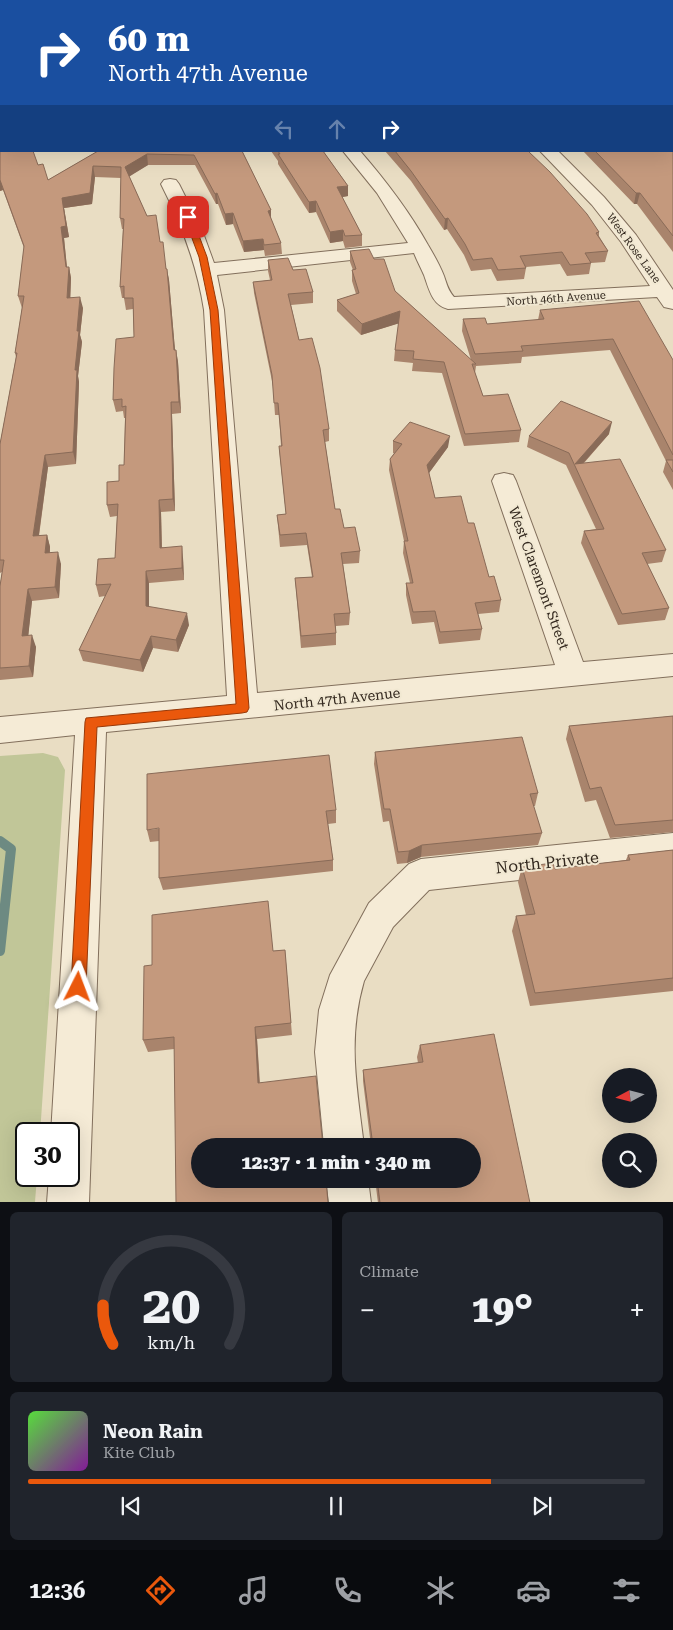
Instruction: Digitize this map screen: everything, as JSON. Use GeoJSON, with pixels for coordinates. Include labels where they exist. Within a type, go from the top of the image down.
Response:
{"type":"FeatureCollection","features":[{"type":"Feature","properties":{"kind":"street"},"geometry":{"type":"LineString","coordinates":[[207,270],[420,247],[383,189],[352,152]]}},
{"type":"Feature","properties":{"kind":"street","name":"West Rose Lane"},"geometry":{"type":"LineString","coordinates":[[549,152],[604,208],[629,238],[668,298]]}},
{"type":"Feature","properties":{"kind":"street"},"geometry":{"type":"LineString","coordinates":[[170,184],[194,230],[207,270],[214,310],[242,708]]}},
{"type":"Feature","properties":{"kind":"street","name":"North 46th Avenue"},"geometry":{"type":"LineString","coordinates":[[420,247],[434,276],[438,292],[448,303],[668,298]]}},
{"type":"Feature","properties":{"kind":"street","name":"West Claremont Street"},"geometry":{"type":"LineString","coordinates":[[504,481],[573,675]]}},
{"type":"Feature","properties":{"kind":"street","name":"North 47th Avenue"},"geometry":{"type":"LineString","coordinates":[[0,730],[673,665]]}},
{"type":"Feature","properties":{"kind":"street"},"geometry":{"type":"LineString","coordinates":[[68,1202],[91,722]]}},
{"type":"Feature","properties":{"kind":"street","name":"North Private"},"geometry":{"type":"LineString","coordinates":[[343,1138],[334,1052],[338,1010],[343,991],[348,975],[381,915],[421,875],[673,848]]}},
{"type":"Feature","properties":{"kind":"street"},"geometry":{"type":"LineString","coordinates":[[348,1188],[350,1202]]}},
{"type":"Feature","properties":{"kind":"green space"},"geometry":{"type":"Polygon","coordinates":[[[43,753],[58,757],[65,770],[41,1122],[15,1122],[15,1187],[36,1187],[35,1202],[0,1202],[0,756],[43,753]]]}},
{"type":"Feature","properties":{"kind":"building"},"geometry":{"type":"Polygon","coordinates":[[[0,152],[33,152],[38,165],[43,164],[48,180],[96,152],[242,152],[271,210],[268,211],[281,243],[264,245],[263,239],[243,241],[233,213],[225,214],[217,193],[215,194],[194,155],[147,154],[125,167],[147,216],[156,215],[160,242],[163,242],[174,350],[176,350],[179,402],[171,402],[173,499],[159,500],[160,548],[182,546],[182,568],[146,571],[146,606],[187,613],[176,640],[151,636],[140,660],[79,650],[111,584],[96,585],[98,559],[115,558],[118,504],[107,505],[107,482],[119,481],[119,465],[124,465],[126,406],[122,407],[122,399],[113,400],[116,339],[134,337],[133,298],[124,298],[124,286],[120,287],[124,219],[120,218],[121,167],[93,166],[90,193],[62,198],[66,226],[61,227],[66,267],[69,267],[67,298],[80,297],[75,370],[77,370],[73,452],[45,455],[33,536],[47,535],[45,553],[58,552],[55,587],[28,589],[22,636],[32,635],[29,666],[0,668],[0,586],[4,560],[0,560],[0,444],[17,353],[15,353],[24,296],[18,296],[24,246],[0,180],[0,152]]]}},
{"type":"Feature","properties":{"kind":"building"},"geometry":{"type":"Polygon","coordinates":[[[279,152],[324,152],[348,186],[337,187],[362,235],[345,236],[343,230],[330,232],[316,201],[309,202],[278,154],[280,154],[279,152]]]}},
{"type":"Feature","properties":{"kind":"building"},"geometry":{"type":"Polygon","coordinates":[[[396,152],[529,152],[550,172],[587,214],[599,232],[596,233],[608,251],[585,253],[591,263],[570,265],[562,252],[520,256],[526,268],[498,270],[492,258],[473,260],[448,218],[445,219],[396,152]]]}},
{"type":"Feature","properties":{"kind":"building"},"geometry":{"type":"Polygon","coordinates":[[[596,152],[673,152],[673,236],[640,193],[636,193],[596,152]]]}},
{"type":"Feature","properties":{"kind":"building"},"geometry":{"type":"Polygon","coordinates":[[[369,249],[374,259],[384,259],[395,291],[476,364],[472,364],[483,396],[508,394],[521,430],[465,434],[444,362],[413,359],[414,351],[395,350],[400,311],[362,324],[337,300],[359,293],[352,270],[356,269],[350,251],[369,249]]]}},
{"type":"Feature","properties":{"kind":"building"},"geometry":{"type":"Polygon","coordinates":[[[288,258],[293,270],[306,269],[313,292],[288,294],[299,340],[312,338],[320,368],[329,429],[323,430],[335,509],[340,509],[344,528],[355,527],[360,551],[341,553],[350,613],[334,614],[336,633],[301,636],[295,578],[313,577],[306,533],[280,535],[277,515],[286,514],[279,446],[282,446],[278,403],[274,403],[272,375],[253,282],[272,280],[268,260],[288,258]]]}},
{"type":"Feature","properties":{"kind":"building"},"geometry":{"type":"Polygon","coordinates":[[[639,301],[673,360],[673,455],[613,339],[521,346],[523,351],[475,354],[463,319],[485,318],[487,324],[544,319],[540,310],[639,301]]]}},
{"type":"Feature","properties":{"kind":"building"},"geometry":{"type":"Polygon","coordinates":[[[561,401],[612,422],[575,464],[620,459],[666,550],[642,553],[669,608],[622,614],[584,531],[604,529],[569,453],[529,436],[561,401]]]}},
{"type":"Feature","properties":{"kind":"building"},"geometry":{"type":"Polygon","coordinates":[[[410,422],[450,436],[427,465],[435,498],[461,496],[468,523],[474,523],[489,577],[494,576],[501,600],[475,603],[482,629],[440,632],[435,611],[413,612],[406,583],[413,583],[404,541],[408,541],[390,459],[402,444],[393,441],[410,422]]]}},
{"type":"Feature","properties":{"kind":"building"},"geometry":{"type":"Polygon","coordinates":[[[666,460],[673,460],[673,472],[666,460]]]}},
{"type":"Feature","properties":{"kind":"building"},"geometry":{"type":"Polygon","coordinates":[[[673,716],[673,820],[615,825],[601,787],[590,789],[569,726],[673,716]]]}},
{"type":"Feature","properties":{"kind":"building"},"geometry":{"type":"Polygon","coordinates":[[[522,737],[538,793],[530,794],[542,833],[422,845],[409,851],[398,852],[390,809],[384,809],[375,752],[522,737]]]}},
{"type":"Feature","properties":{"kind":"building"},"geometry":{"type":"Polygon","coordinates":[[[329,755],[336,810],[326,811],[333,860],[159,878],[159,828],[147,830],[147,774],[329,755]]]}},
{"type":"Feature","properties":{"kind":"building"},"geometry":{"type":"Polygon","coordinates":[[[673,850],[673,978],[535,993],[516,916],[535,914],[522,867],[553,863],[555,869],[630,860],[628,855],[673,850]]]}},
{"type":"Feature","properties":{"kind":"building"},"geometry":{"type":"Polygon","coordinates":[[[268,901],[273,951],[285,950],[291,1023],[255,1027],[258,1083],[316,1076],[322,1138],[191,1138],[191,1188],[327,1188],[328,1202],[176,1202],[174,1037],[143,1040],[144,966],[152,965],[152,915],[268,901]]]}},
{"type":"Feature","properties":{"kind":"building"},"geometry":{"type":"Polygon","coordinates":[[[494,1034],[530,1202],[380,1202],[378,1188],[481,1188],[481,1138],[372,1138],[363,1070],[423,1062],[420,1045],[494,1034]]]}},
{"type":"Feature","properties":{"kind":"waterway"},"geometry":{"type":"LineString","coordinates":[[0,841],[11,849],[0,951]]}},
{"type":"Feature","properties":{"kind":"route"},"geometry":{"type":"LineString","coordinates":[[78,987],[91,722],[242,708],[214,310],[210,283],[203,257],[188,217]]}}]}
